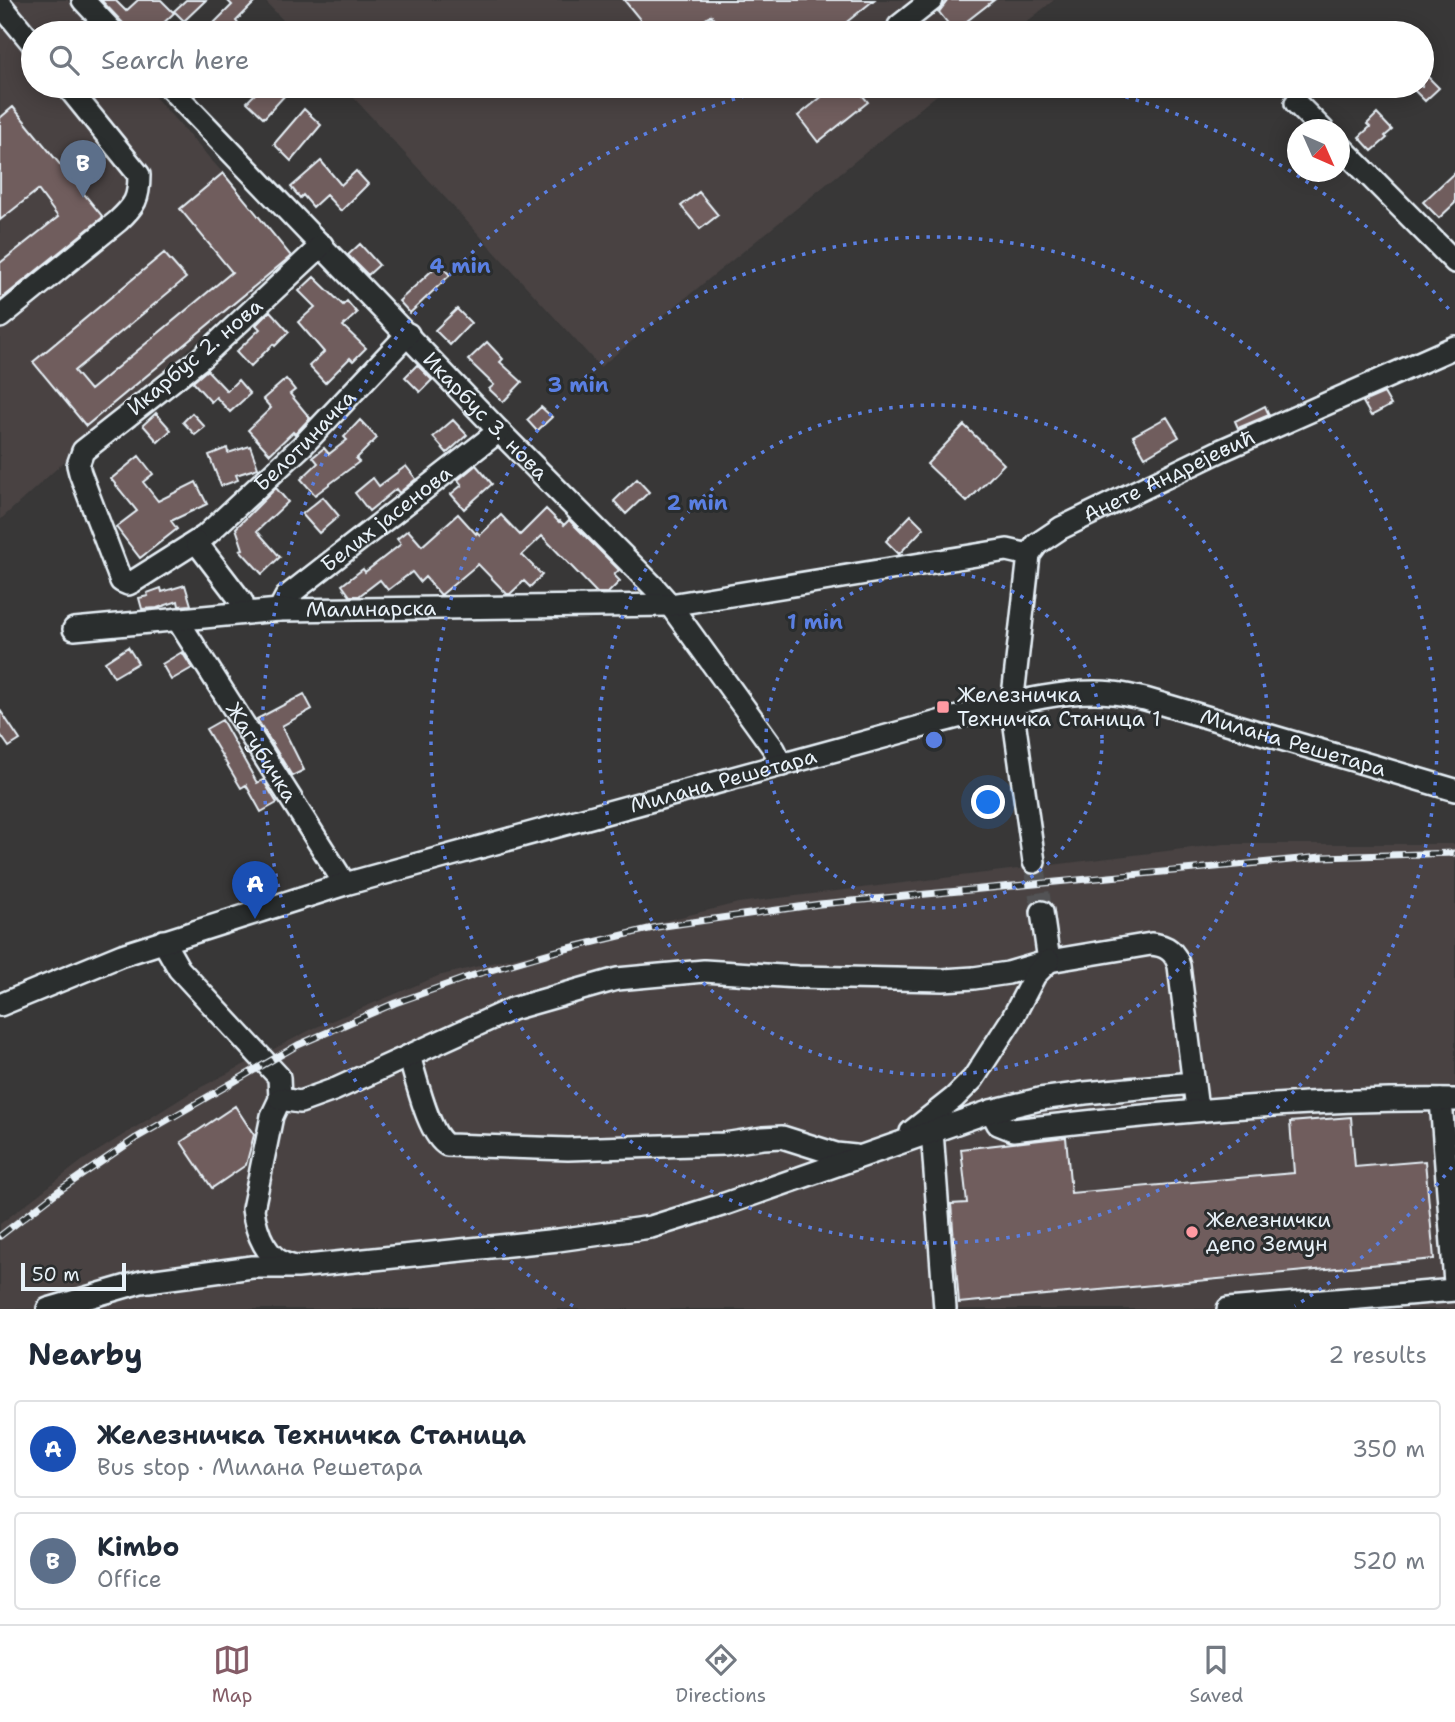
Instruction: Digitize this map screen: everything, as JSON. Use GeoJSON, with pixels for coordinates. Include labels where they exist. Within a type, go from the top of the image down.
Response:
{"type":"FeatureCollection","features":[{"type":"Feature","properties":{"kind":"street"},"geometry":{"type":"LineString","coordinates":[[83,0],[103,21]]}},
{"type":"Feature","properties":{"kind":"street"},"geometry":{"type":"LineString","coordinates":[[905,21],[932,0]]}},
{"type":"Feature","properties":{"kind":"street"},"geometry":{"type":"LineString","coordinates":[[4,17],[21,33]]}},
{"type":"Feature","properties":{"kind":"street"},"geometry":{"type":"LineString","coordinates":[[0,317],[118,221],[132,208],[139,194],[139,175],[77,98]]}},
{"type":"Feature","properties":{"kind":"street","name":"Икарбус 3. нова"},"geometry":{"type":"LineString","coordinates":[[180,98],[670,605],[774,749],[782,765]]}},
{"type":"Feature","properties":{"kind":"street"},"geometry":{"type":"LineString","coordinates":[[1296,103],[1312,119]]}},
{"type":"Feature","properties":{"kind":"street"},"geometry":{"type":"LineString","coordinates":[[1350,157],[1455,262]]}},
{"type":"Feature","properties":{"kind":"street","name":"Икарбус 2. нова"},"geometry":{"type":"LineString","coordinates":[[128,584],[121,581],[80,472],[80,458],[88,446],[200,359],[322,245]]}},
{"type":"Feature","properties":{"kind":"street","name":"Белотиначка"},"geometry":{"type":"LineString","coordinates":[[128,584],[197,543],[302,446],[408,334]]}},
{"type":"Feature","properties":{"kind":"street","name":"Анете Андрејевић"},"geometry":{"type":"LineString","coordinates":[[1028,555],[1037,544],[1061,528],[1222,450],[1455,347]]}},
{"type":"Feature","properties":{"kind":"street","name":"Белих јасенова"},"geometry":{"type":"LineString","coordinates":[[279,610],[286,597],[499,430]]}},
{"type":"Feature","properties":{"kind":"street"},"geometry":{"type":"LineString","coordinates":[[197,543],[242,602],[243,613]]}},
{"type":"Feature","properties":{"kind":"street","name":"Малинарска"},"geometry":{"type":"LineString","coordinates":[[74,629],[279,610],[670,605],[1007,550],[1028,555]]}},
{"type":"Feature","properties":{"kind":"street"},"geometry":{"type":"LineString","coordinates":[[1028,555],[1012,705],[1034,862]]}},
{"type":"Feature","properties":{"kind":"street","name":"Жагубичка"},"geometry":{"type":"LineString","coordinates":[[177,619],[345,884]]}},
{"type":"Feature","properties":{"kind":"street","name":"Милана Решетара"},"geometry":{"type":"LineString","coordinates":[[0,1005],[114,957],[345,884],[942,721],[1073,694],[1114,693],[1145,699],[1455,790]]}},
{"type":"Feature","properties":{"kind":"street"},"geometry":{"type":"LineString","coordinates":[[1041,912],[1049,961]]}},
{"type":"Feature","properties":{"kind":"street"},"geometry":{"type":"LineString","coordinates":[[163,941],[179,969],[279,1077],[280,1100],[271,1116],[253,1209],[255,1223],[268,1250],[286,1265],[297,1267]]}},
{"type":"Feature","properties":{"kind":"street"},"geometry":{"type":"LineString","coordinates":[[280,1100],[300,1102],[337,1089],[512,1009],[617,979],[704,971],[798,977],[943,980],[1008,973],[1049,961],[1159,944],[1170,950],[1180,966],[1197,1109]]}},
{"type":"Feature","properties":{"kind":"street"},"geometry":{"type":"LineString","coordinates":[[894,1144],[954,1098],[973,1079],[1012,1019],[1035,975],[1049,961]]}},
{"type":"Feature","properties":{"kind":"street"},"geometry":{"type":"LineString","coordinates":[[409,1056],[433,1129],[447,1145],[568,1149],[724,1144],[782,1138],[836,1154],[858,1156]]}},
{"type":"Feature","properties":{"kind":"street"},"geometry":{"type":"LineString","coordinates":[[48,1309],[141,1282],[253,1267],[297,1267],[558,1240],[651,1227],[725,1204],[991,1111],[1040,1099],[1193,1083]]}},
{"type":"Feature","properties":{"kind":"street"},"geometry":{"type":"LineString","coordinates":[[991,1111],[998,1124],[1014,1139],[1197,1109],[1332,1100],[1448,1100],[1455,1283]]}},
{"type":"Feature","properties":{"kind":"street"},"geometry":{"type":"LineString","coordinates":[[932,1131],[945,1309]]}},
{"type":"Feature","properties":{"kind":"street"},"geometry":{"type":"LineString","coordinates":[[1228,1309],[1455,1290]]}},
{"type":"Feature","properties":{"kind":"shaded area"},"geometry":{"type":"Polygon","coordinates":[[[0,0],[68,0],[87,21],[21,21],[21,98],[156,98],[223,173],[291,256],[0,520],[0,0]]]}},
{"type":"Feature","properties":{"kind":"shaded area"},"geometry":{"type":"Polygon","coordinates":[[[264,0],[1054,0],[1028,21],[284,21],[264,0]]]}},
{"type":"Feature","properties":{"kind":"shaded area"},"geometry":{"type":"Polygon","coordinates":[[[354,98],[933,98],[600,367],[354,98]]]}},
{"type":"Feature","properties":{"kind":"shaded area"},"geometry":{"type":"Polygon","coordinates":[[[1224,844],[1455,844],[1455,1309],[0,1309],[0,1224],[82,1161],[190,1093],[312,1029],[438,976],[738,903],[1224,844]]]}},
{"type":"Feature","properties":{"kind":"building"},"geometry":{"type":"Polygon","coordinates":[[[101,0],[115,0],[126,11],[138,0],[161,0],[174,13],[166,21],[121,21],[101,0]]]}},
{"type":"Feature","properties":{"kind":"building"},"geometry":{"type":"Polygon","coordinates":[[[186,0],[206,0],[184,21],[174,11],[186,0]]]}},
{"type":"Feature","properties":{"kind":"building"},"geometry":{"type":"Polygon","coordinates":[[[227,0],[257,0],[236,21],[216,21],[232,5],[227,0]]]}},
{"type":"Feature","properties":{"kind":"building"},"geometry":{"type":"Polygon","coordinates":[[[624,0],[874,0],[848,21],[716,21],[711,15],[703,21],[641,21],[624,0]]]}},
{"type":"Feature","properties":{"kind":"building"},"geometry":{"type":"Polygon","coordinates":[[[948,0],[994,0],[967,21],[946,21],[939,12],[948,0]]]}},
{"type":"Feature","properties":{"kind":"building"},"geometry":{"type":"Polygon","coordinates":[[[251,98],[282,98],[264,118],[247,102],[251,98]]]}},
{"type":"Feature","properties":{"kind":"building"},"geometry":{"type":"Polygon","coordinates":[[[820,98],[865,98],[868,102],[818,142],[798,116],[820,98]]]}},
{"type":"Feature","properties":{"kind":"building"},"geometry":{"type":"Polygon","coordinates":[[[13,107],[103,217],[0,300],[0,263],[58,217],[38,190],[0,220],[0,118],[13,107]]]}},
{"type":"Feature","properties":{"kind":"building"},"geometry":{"type":"Polygon","coordinates":[[[304,109],[321,125],[291,161],[274,144],[304,109]]]}},
{"type":"Feature","properties":{"kind":"building"},"geometry":{"type":"Polygon","coordinates":[[[1377,114],[1392,130],[1372,151],[1359,137],[1370,127],[1367,124],[1377,114]]]}},
{"type":"Feature","properties":{"kind":"building"},"geometry":{"type":"Polygon","coordinates":[[[321,161],[341,185],[356,171],[368,184],[341,211],[326,195],[313,207],[303,195],[300,198],[291,187],[321,161]]]}},
{"type":"Feature","properties":{"kind":"building"},"geometry":{"type":"Polygon","coordinates":[[[1455,172],[1455,203],[1439,218],[1423,202],[1455,172]]]}},
{"type":"Feature","properties":{"kind":"building"},"geometry":{"type":"Polygon","coordinates":[[[223,173],[291,256],[86,426],[33,362],[164,253],[186,278],[74,371],[90,390],[232,272],[180,209],[223,173]]]}},
{"type":"Feature","properties":{"kind":"building"},"geometry":{"type":"Polygon","coordinates":[[[699,192],[718,215],[700,229],[681,206],[699,192]]]}},
{"type":"Feature","properties":{"kind":"building"},"geometry":{"type":"Polygon","coordinates":[[[360,244],[379,265],[368,275],[348,255],[360,244]]]}},
{"type":"Feature","properties":{"kind":"building"},"geometry":{"type":"Polygon","coordinates":[[[439,264],[450,275],[410,313],[399,301],[439,264]]]}},
{"type":"Feature","properties":{"kind":"building"},"geometry":{"type":"Polygon","coordinates":[[[314,277],[343,305],[347,301],[357,313],[343,326],[366,348],[353,361],[350,358],[325,383],[309,366],[324,352],[298,322],[315,307],[299,291],[314,277]]]}},
{"type":"Feature","properties":{"kind":"building"},"geometry":{"type":"Polygon","coordinates":[[[457,309],[471,323],[450,345],[435,330],[457,309]]]}},
{"type":"Feature","properties":{"kind":"building"},"geometry":{"type":"Polygon","coordinates":[[[270,311],[289,332],[250,367],[236,352],[260,329],[256,325],[270,311]]]}},
{"type":"Feature","properties":{"kind":"building"},"geometry":{"type":"Polygon","coordinates":[[[487,342],[503,359],[500,362],[522,382],[503,402],[489,389],[494,385],[468,360],[487,342]]]}},
{"type":"Feature","properties":{"kind":"building"},"geometry":{"type":"Polygon","coordinates":[[[417,365],[432,380],[420,392],[405,377],[417,365]]]}},
{"type":"Feature","properties":{"kind":"building"},"geometry":{"type":"Polygon","coordinates":[[[207,370],[227,391],[238,380],[250,394],[230,412],[216,397],[211,402],[193,382],[207,370]]]}},
{"type":"Feature","properties":{"kind":"building"},"geometry":{"type":"Polygon","coordinates":[[[286,379],[295,390],[290,394],[310,418],[270,454],[248,430],[271,408],[263,399],[286,379]]]}},
{"type":"Feature","properties":{"kind":"building"},"geometry":{"type":"Polygon","coordinates":[[[1384,393],[1391,405],[1371,416],[1363,402],[1384,393]]]}},
{"type":"Feature","properties":{"kind":"building"},"geometry":{"type":"Polygon","coordinates":[[[1265,406],[1269,415],[1238,428],[1235,421],[1265,406]]]}},
{"type":"Feature","properties":{"kind":"building"},"geometry":{"type":"Polygon","coordinates":[[[541,407],[552,417],[537,431],[527,420],[541,407]]]}},
{"type":"Feature","properties":{"kind":"building"},"geometry":{"type":"Polygon","coordinates":[[[156,413],[171,430],[158,442],[143,425],[156,413]]]}},
{"type":"Feature","properties":{"kind":"building"},"geometry":{"type":"Polygon","coordinates":[[[192,413],[205,427],[195,435],[183,422],[192,413]]]}},
{"type":"Feature","properties":{"kind":"building"},"geometry":{"type":"Polygon","coordinates":[[[1167,417],[1179,437],[1145,457],[1133,436],[1167,417]]]}},
{"type":"Feature","properties":{"kind":"building"},"geometry":{"type":"Polygon","coordinates":[[[360,420],[377,438],[356,459],[359,462],[315,495],[301,479],[318,463],[313,457],[324,448],[329,454],[347,440],[344,437],[360,420]]]}},
{"type":"Feature","properties":{"kind":"building"},"geometry":{"type":"Polygon","coordinates":[[[453,420],[467,435],[447,453],[433,437],[453,420]]]}},
{"type":"Feature","properties":{"kind":"building"},"geometry":{"type":"Polygon","coordinates":[[[964,425],[1004,464],[967,502],[927,464],[964,425]]]}},
{"type":"Feature","properties":{"kind":"building"},"geometry":{"type":"Polygon","coordinates":[[[250,446],[258,468],[236,475],[238,480],[221,486],[209,455],[227,448],[228,453],[250,446]]]}},
{"type":"Feature","properties":{"kind":"building"},"geometry":{"type":"Polygon","coordinates":[[[139,456],[153,474],[143,482],[158,501],[196,482],[207,504],[171,521],[177,529],[140,558],[116,527],[137,511],[111,479],[139,456]]]}},
{"type":"Feature","properties":{"kind":"building"},"geometry":{"type":"Polygon","coordinates":[[[476,465],[492,484],[464,509],[451,494],[462,485],[458,480],[476,465]]]}},
{"type":"Feature","properties":{"kind":"building"},"geometry":{"type":"Polygon","coordinates":[[[406,466],[416,479],[399,493],[396,489],[369,511],[355,493],[373,478],[379,486],[406,466]]]}},
{"type":"Feature","properties":{"kind":"building"},"geometry":{"type":"Polygon","coordinates":[[[637,479],[649,492],[626,514],[614,501],[637,479]]]}},
{"type":"Feature","properties":{"kind":"building"},"geometry":{"type":"Polygon","coordinates":[[[276,488],[288,502],[257,531],[280,557],[262,574],[240,550],[243,549],[236,528],[276,488]]]}},
{"type":"Feature","properties":{"kind":"building"},"geometry":{"type":"Polygon","coordinates":[[[323,497],[339,516],[319,533],[302,514],[323,497]]]}},
{"type":"Feature","properties":{"kind":"building"},"geometry":{"type":"Polygon","coordinates":[[[546,509],[564,525],[569,520],[619,570],[614,575],[620,581],[608,593],[597,593],[542,536],[522,555],[542,575],[530,587],[524,581],[510,594],[478,564],[441,595],[425,577],[420,582],[412,572],[388,590],[380,580],[359,596],[350,596],[342,585],[363,569],[365,572],[401,544],[397,539],[408,530],[422,546],[458,514],[480,535],[501,515],[520,535],[546,509]]]}},
{"type":"Feature","properties":{"kind":"building"},"geometry":{"type":"Polygon","coordinates":[[[911,515],[924,528],[899,554],[886,541],[911,515]]]}},
{"type":"Feature","properties":{"kind":"building"},"geometry":{"type":"Polygon","coordinates":[[[185,585],[191,605],[179,606],[178,601],[157,608],[142,609],[139,598],[148,596],[147,593],[161,588],[162,592],[185,585]]]}},
{"type":"Feature","properties":{"kind":"building"},"geometry":{"type":"Polygon","coordinates":[[[128,647],[138,663],[114,677],[105,662],[128,647]]]}},
{"type":"Feature","properties":{"kind":"building"},"geometry":{"type":"Polygon","coordinates":[[[182,652],[192,668],[171,680],[162,664],[182,652]]]}},
{"type":"Feature","properties":{"kind":"building"},"geometry":{"type":"Polygon","coordinates":[[[304,694],[312,709],[282,726],[304,770],[292,776],[257,719],[304,694]]]}},
{"type":"Feature","properties":{"kind":"building"},"geometry":{"type":"Polygon","coordinates":[[[0,710],[20,740],[9,747],[0,734],[0,710]]]}},
{"type":"Feature","properties":{"kind":"building"},"geometry":{"type":"Polygon","coordinates":[[[222,720],[257,783],[263,780],[277,803],[261,812],[246,785],[241,788],[206,729],[222,720]]]}},
{"type":"Feature","properties":{"kind":"building"},"geometry":{"type":"Polygon","coordinates":[[[235,1106],[254,1135],[246,1165],[212,1188],[181,1142],[235,1106]]]}},
{"type":"Feature","properties":{"kind":"building","name":"Железнички депо Земун"},"geometry":{"type":"Polygon","coordinates":[[[1351,1117],[1355,1167],[1425,1161],[1434,1259],[959,1303],[951,1204],[967,1203],[961,1149],[1066,1137],[1071,1193],[1294,1173],[1290,1122],[1351,1117]]]}},
{"type":"Feature","properties":{"kind":"tunnel"},"geometry":{"type":"LineString","coordinates":[[1034,862],[1042,912]]}},
{"type":"Feature","properties":{"kind":"railway"},"geometry":{"type":"LineString","coordinates":[[0,1236],[57,1192],[136,1138],[298,1045],[395,1003],[474,975],[553,952],[657,927],[820,904],[1322,857],[1455,853]]}},
{"type":"Feature","properties":{"kind":"place","name":"Kimbo"},"geometry":{"type":"Point","coordinates":[83,198]}},
{"type":"Feature","properties":{"kind":"place","name":"Железничка Техничка Станица 1"},"geometry":{"type":"Point","coordinates":[943,707]}},
{"type":"Feature","properties":{"kind":"place","name":"Железничка Техничка Станица"},"geometry":{"type":"Point","coordinates":[255,919]}},
{"type":"Feature","properties":{"kind":"place","name":"Железнички депо Земун"},"geometry":{"type":"Point","coordinates":[1192,1232]}}]}
